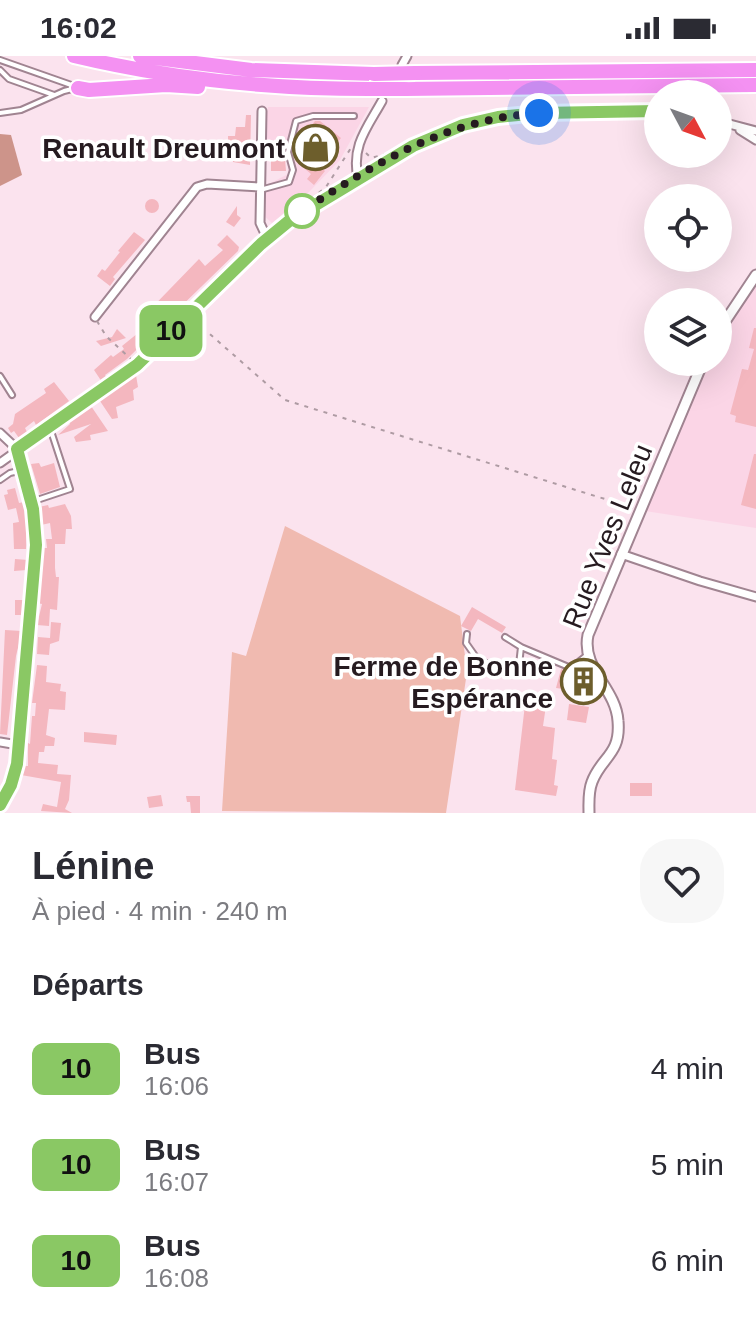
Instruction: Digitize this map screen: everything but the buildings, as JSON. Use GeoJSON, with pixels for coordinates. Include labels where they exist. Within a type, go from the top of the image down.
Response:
{"type":"FeatureCollection","features":[{"type":"Feature","properties":{"kind":"highway"},"geometry":{"type":"LineString","coordinates":[[74,56],[152,72],[310,89],[753,86]]}},
{"type":"Feature","properties":{"kind":"highway"},"geometry":{"type":"LineString","coordinates":[[140,56],[251,70],[374,74],[408,69],[756,70]]}},
{"type":"Feature","properties":{"kind":"highway"},"geometry":{"type":"LineString","coordinates":[[78,88],[257,85]]}},
{"type":"Feature","properties":{"kind":"street"},"geometry":{"type":"LineString","coordinates":[[407,56],[408,69]]}},
{"type":"Feature","properties":{"kind":"street"},"geometry":{"type":"LineString","coordinates":[[358,178],[355,154],[382,101]]}},
{"type":"Feature","properties":{"kind":"street"},"geometry":{"type":"LineString","coordinates":[[262,111],[261,228],[267,238]]}},
{"type":"Feature","properties":{"kind":"street"},"geometry":{"type":"LineString","coordinates":[[0,464],[137,365],[267,238],[299,213],[392,158],[446,131],[498,117],[644,111]]}},
{"type":"Feature","properties":{"kind":"street"},"geometry":{"type":"LineString","coordinates":[[732,125],[756,131]]}},
{"type":"Feature","properties":{"kind":"street"},"geometry":{"type":"LineString","coordinates":[[732,126],[756,140]]}},
{"type":"Feature","properties":{"kind":"street"},"geometry":{"type":"LineString","coordinates":[[95,317],[197,187],[207,184],[260,189]]}},
{"type":"Feature","properties":{"kind":"street"},"geometry":{"type":"LineString","coordinates":[[732,309],[756,264]]}},
{"type":"Feature","properties":{"kind":"street"},"geometry":{"type":"LineString","coordinates":[[738,299],[756,275]]}},
{"type":"Feature","properties":{"kind":"street","name":"Rue Yves Leleu"},"geometry":{"type":"LineString","coordinates":[[589,813],[591,783],[614,750],[619,724],[614,702],[587,655],[588,635],[697,376]]}},
{"type":"Feature","properties":{"kind":"street"},"geometry":{"type":"LineString","coordinates":[[0,433],[17,449],[31,502],[36,553],[14,774],[0,805]]}},
{"type":"Feature","properties":{"kind":"street"},"geometry":{"type":"LineString","coordinates":[[0,464],[9,460],[20,461]]}},
{"type":"Feature","properties":{"kind":"street"},"geometry":{"type":"LineString","coordinates":[[621,554],[756,597]]}},
{"type":"Feature","properties":{"kind":"street"},"geometry":{"type":"LineString","coordinates":[[0,742],[18,745]]}},
{"type":"Feature","properties":{"kind":"lane"},"geometry":{"type":"LineString","coordinates":[[0,60],[78,88]]}},
{"type":"Feature","properties":{"kind":"lane"},"geometry":{"type":"LineString","coordinates":[[0,70],[9,79],[55,95]]}},
{"type":"Feature","properties":{"kind":"lane"},"geometry":{"type":"LineString","coordinates":[[0,113],[26,109],[78,88]]}},
{"type":"Feature","properties":{"kind":"lane"},"geometry":{"type":"LineString","coordinates":[[260,189],[289,182],[293,170],[288,152],[296,121],[313,116],[354,116]]}},
{"type":"Feature","properties":{"kind":"lane"},"geometry":{"type":"LineString","coordinates":[[0,376],[12,395]]}},
{"type":"Feature","properties":{"kind":"lane"},"geometry":{"type":"LineString","coordinates":[[31,502],[70,489],[49,427]]}},
{"type":"Feature","properties":{"kind":"lane"},"geometry":{"type":"LineString","coordinates":[[0,480],[10,473],[23,470]]}},
{"type":"Feature","properties":{"kind":"lane"},"geometry":{"type":"LineString","coordinates":[[467,634],[466,643],[478,660],[510,671],[519,665],[521,647]]}},
{"type":"Feature","properties":{"kind":"lane"},"geometry":{"type":"LineString","coordinates":[[505,637],[571,668],[587,655]]}},
{"type":"Feature","properties":{"kind":"path"},"geometry":{"type":"LineString","coordinates":[[309,200],[326,187],[359,133],[363,135]]}},
{"type":"Feature","properties":{"kind":"path"},"geometry":{"type":"LineString","coordinates":[[364,151],[371,158],[389,152],[392,158]]}},
{"type":"Feature","properties":{"kind":"path"},"geometry":{"type":"LineString","coordinates":[[188,315],[285,400],[639,510]]}},
{"type":"Feature","properties":{"kind":"path"},"geometry":{"type":"LineString","coordinates":[[95,317],[106,336],[137,365]]}},
{"type":"Feature","properties":{"kind":"shaded area"},"geometry":{"type":"Polygon","coordinates":[[[268,107],[369,107],[340,160],[309,192],[272,223],[262,214],[267,185],[288,174],[287,142],[262,142],[268,107]]]}},
{"type":"Feature","properties":{"kind":"shaded area"},"geometry":{"type":"Polygon","coordinates":[[[0,134],[11,135],[22,175],[0,186],[0,134]]]}},
{"type":"Feature","properties":{"kind":"shaded area"},"geometry":{"type":"Polygon","coordinates":[[[756,281],[756,528],[645,511],[704,376],[732,376],[732,323],[756,281]]]}},
{"type":"Feature","properties":{"kind":"shaded area"},"geometry":{"type":"Polygon","coordinates":[[[285,526],[460,616],[467,672],[446,813],[222,811],[232,652],[246,656],[285,526]]]}},
{"type":"Feature","properties":{"kind":"bus line","name":"10"},"geometry":{"type":"LineString","coordinates":[[0,805],[11,785],[17,764],[36,553],[34,516],[17,449],[137,365],[261,244],[289,221],[413,146],[463,125],[498,117],[644,111]]}},
{"type":"Feature","properties":{"kind":"place","name":"Renault Dreumont"},"geometry":{"type":"Point","coordinates":[316,148]}},
{"type":"Feature","properties":{"kind":"place","name":"Ferme de Bonne Espérance"},"geometry":{"type":"Point","coordinates":[584,682]}},
{"type":"Feature","properties":{"kind":"route"},"geometry":{"type":"LineString","coordinates":[[302,211],[299,213],[438,134],[489,118],[539,113]]}}]}
